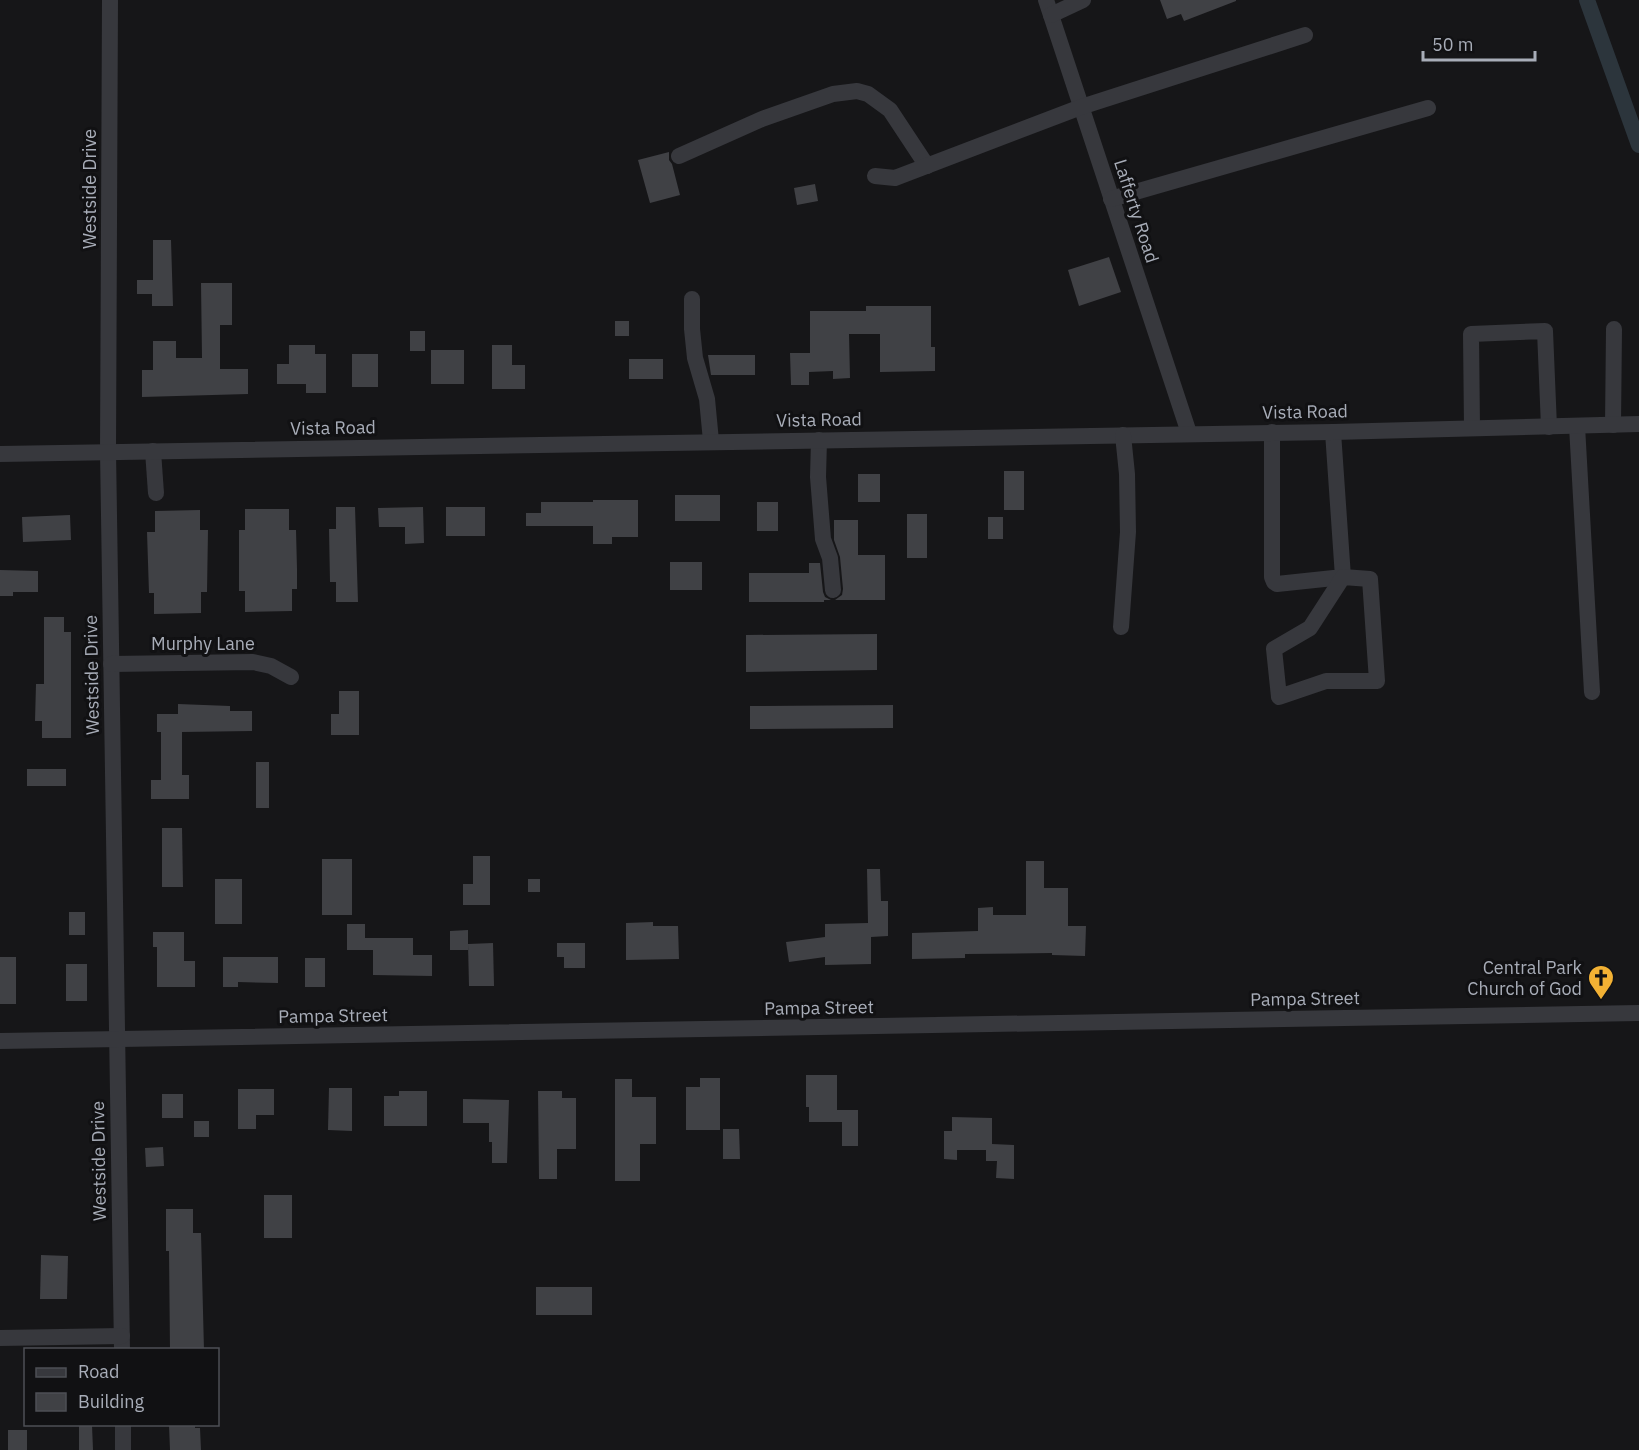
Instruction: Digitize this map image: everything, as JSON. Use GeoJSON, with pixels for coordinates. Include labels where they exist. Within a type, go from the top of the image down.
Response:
{"type":"FeatureCollection","features":[{"type":"Feature","properties":{"kind":"street","name":"Westside Drive"},"geometry":{"type":"LineString","coordinates":[[110,0],[108,452],[122,1343]]}},
{"type":"Feature","properties":{"kind":"street"},"geometry":{"type":"LineString","coordinates":[[1048,7],[1083,0]]}},
{"type":"Feature","properties":{"kind":"street","name":"Lafferty Road"},"geometry":{"type":"LineString","coordinates":[[1048,7],[1189,433]]}},
{"type":"Feature","properties":{"kind":"street"},"geometry":{"type":"LineString","coordinates":[[875,176],[895,178],[1081,107],[1305,35]]}},
{"type":"Feature","properties":{"kind":"street"},"geometry":{"type":"LineString","coordinates":[[679,156],[762,119],[833,94],[857,91],[874,97],[890,110],[927,166]]}},
{"type":"Feature","properties":{"kind":"street"},"geometry":{"type":"LineString","coordinates":[[1111,199],[1428,108]]}},
{"type":"Feature","properties":{"kind":"street"},"geometry":{"type":"LineString","coordinates":[[692,299],[695,358],[707,399],[711,441]]}},
{"type":"Feature","properties":{"kind":"street"},"geometry":{"type":"LineString","coordinates":[[1613,425],[1614,329]]}},
{"type":"Feature","properties":{"kind":"street"},"geometry":{"type":"LineString","coordinates":[[1472,428],[1471,334],[1545,331],[1549,427]]}},
{"type":"Feature","properties":{"kind":"street","name":"Vista Road"},"geometry":{"type":"LineString","coordinates":[[0,453],[1333,432],[1639,424]]}},
{"type":"Feature","properties":{"kind":"street"},"geometry":{"type":"LineString","coordinates":[[1577,426],[1592,692]]}},
{"type":"Feature","properties":{"kind":"street"},"geometry":{"type":"LineString","coordinates":[[1272,432],[1274,582],[1277,584],[1343,577],[1370,579],[1377,681],[1326,681],[1280,697],[1274,649],[1310,628],[1343,577],[1333,432]]}},
{"type":"Feature","properties":{"kind":"street"},"geometry":{"type":"LineString","coordinates":[[1121,627],[1128,531],[1127,474],[1123,435]]}},
{"type":"Feature","properties":{"kind":"street"},"geometry":{"type":"LineString","coordinates":[[819,440],[818,477],[823,539],[830,558],[833,590]]}},
{"type":"Feature","properties":{"kind":"street"},"geometry":{"type":"LineString","coordinates":[[153,451],[156,493]]}},
{"type":"Feature","properties":{"kind":"street","name":"Murphy Lane"},"geometry":{"type":"LineString","coordinates":[[111,664],[253,662],[271,666],[291,677]]}},
{"type":"Feature","properties":{"kind":"street","name":"Pampa Street"},"geometry":{"type":"LineString","coordinates":[[0,1041],[1639,1013]]}},
{"type":"Feature","properties":{"kind":"street"},"geometry":{"type":"LineString","coordinates":[[0,1338],[122,1343]]}},
{"type":"Feature","properties":{"kind":"street"},"geometry":{"type":"LineString","coordinates":[[123,1426],[123,1450]]}},
{"type":"Feature","properties":{"kind":"building"},"geometry":{"type":"Polygon","coordinates":[[[1160,0],[1236,1],[1184,21],[1181,14],[1167,19],[1160,0]]]}},
{"type":"Feature","properties":{"kind":"building"},"geometry":{"type":"Polygon","coordinates":[[[669,152],[669,160],[680,195],[650,203],[638,160],[669,152]]]}},
{"type":"Feature","properties":{"kind":"building"},"geometry":{"type":"Polygon","coordinates":[[[815,184],[818,201],[797,205],[794,188],[815,184]]]}},
{"type":"Feature","properties":{"kind":"building"},"geometry":{"type":"Polygon","coordinates":[[[153,240],[171,240],[173,306],[152,306],[152,294],[137,294],[137,280],[153,280],[153,240]]]}},
{"type":"Feature","properties":{"kind":"building"},"geometry":{"type":"Polygon","coordinates":[[[1109,257],[1121,292],[1079,306],[1068,270],[1109,257]]]}},
{"type":"Feature","properties":{"kind":"building"},"geometry":{"type":"Polygon","coordinates":[[[201,283],[232,283],[232,325],[220,325],[220,369],[248,369],[248,394],[142,397],[142,370],[153,370],[153,341],[176,341],[176,358],[202,358],[201,283]]]}},
{"type":"Feature","properties":{"kind":"building"},"geometry":{"type":"Polygon","coordinates":[[[866,306],[931,306],[931,347],[935,347],[935,371],[880,372],[880,334],[849,334],[850,378],[833,379],[833,371],[809,372],[809,385],[791,385],[790,353],[810,353],[810,311],[866,311],[866,306]]]}},
{"type":"Feature","properties":{"kind":"building"},"geometry":{"type":"Polygon","coordinates":[[[615,321],[629,321],[629,336],[615,336],[615,321]]]}},
{"type":"Feature","properties":{"kind":"building"},"geometry":{"type":"Polygon","coordinates":[[[410,331],[425,331],[425,351],[410,351],[410,331]]]}},
{"type":"Feature","properties":{"kind":"building"},"geometry":{"type":"Polygon","coordinates":[[[289,345],[315,345],[315,354],[326,354],[326,393],[306,393],[306,384],[277,384],[277,364],[289,364],[289,345]]]}},
{"type":"Feature","properties":{"kind":"building"},"geometry":{"type":"Polygon","coordinates":[[[492,345],[512,345],[512,365],[525,365],[525,389],[492,389],[492,345]]]}},
{"type":"Feature","properties":{"kind":"building"},"geometry":{"type":"Polygon","coordinates":[[[431,350],[464,350],[464,384],[431,384],[431,350]]]}},
{"type":"Feature","properties":{"kind":"building"},"geometry":{"type":"Polygon","coordinates":[[[352,354],[378,354],[378,387],[352,387],[352,354]]]}},
{"type":"Feature","properties":{"kind":"building"},"geometry":{"type":"Polygon","coordinates":[[[708,355],[755,355],[755,375],[711,375],[708,355]]]}},
{"type":"Feature","properties":{"kind":"building"},"geometry":{"type":"Polygon","coordinates":[[[629,359],[663,359],[663,379],[629,379],[629,359]]]}},
{"type":"Feature","properties":{"kind":"building"},"geometry":{"type":"Polygon","coordinates":[[[1004,471],[1024,471],[1024,510],[1004,510],[1004,471]]]}},
{"type":"Feature","properties":{"kind":"building"},"geometry":{"type":"Polygon","coordinates":[[[858,474],[880,474],[880,502],[858,502],[858,474]]]}},
{"type":"Feature","properties":{"kind":"building"},"geometry":{"type":"Polygon","coordinates":[[[675,495],[720,495],[720,521],[675,521],[675,495]]]}},
{"type":"Feature","properties":{"kind":"building"},"geometry":{"type":"Polygon","coordinates":[[[593,500],[638,500],[638,537],[612,537],[612,544],[593,544],[593,526],[526,526],[526,513],[541,513],[541,502],[593,502],[593,500]]]}},
{"type":"Feature","properties":{"kind":"building"},"geometry":{"type":"Polygon","coordinates":[[[757,502],[778,502],[778,531],[757,531],[757,502]]]}},
{"type":"Feature","properties":{"kind":"building"},"geometry":{"type":"Polygon","coordinates":[[[336,507],[355,507],[358,602],[336,602],[336,582],[330,582],[329,529],[336,529],[336,507]]]}},
{"type":"Feature","properties":{"kind":"building"},"geometry":{"type":"Polygon","coordinates":[[[423,507],[424,543],[405,544],[405,527],[379,527],[378,508],[423,507]]]}},
{"type":"Feature","properties":{"kind":"building"},"geometry":{"type":"Polygon","coordinates":[[[446,507],[485,507],[485,536],[446,536],[446,507]]]}},
{"type":"Feature","properties":{"kind":"building"},"geometry":{"type":"Polygon","coordinates":[[[245,509],[289,509],[289,530],[296,530],[297,589],[292,589],[292,611],[245,612],[245,591],[239,591],[239,530],[245,530],[245,509]]]}},
{"type":"Feature","properties":{"kind":"building"},"geometry":{"type":"Polygon","coordinates":[[[200,510],[200,530],[208,530],[207,592],[201,592],[201,613],[154,614],[154,593],[149,593],[147,532],[155,532],[155,511],[200,510]]]}},
{"type":"Feature","properties":{"kind":"building"},"geometry":{"type":"Polygon","coordinates":[[[907,514],[927,514],[927,558],[907,558],[907,514]]]}},
{"type":"Feature","properties":{"kind":"building"},"geometry":{"type":"Polygon","coordinates":[[[70,515],[71,540],[23,542],[22,517],[70,515]]]}},
{"type":"Feature","properties":{"kind":"building"},"geometry":{"type":"Polygon","coordinates":[[[988,517],[1003,517],[1003,539],[988,539],[988,517]]]}},
{"type":"Feature","properties":{"kind":"building"},"geometry":{"type":"Polygon","coordinates":[[[834,520],[858,520],[858,555],[885,555],[885,600],[835,600],[842,595],[843,589],[840,557],[834,540],[834,520]]]}},
{"type":"Feature","properties":{"kind":"building"},"geometry":{"type":"Polygon","coordinates":[[[670,562],[702,562],[702,590],[670,590],[670,562]]]}},
{"type":"Feature","properties":{"kind":"building"},"geometry":{"type":"Polygon","coordinates":[[[809,563],[820,563],[823,592],[825,597],[831,600],[824,600],[824,602],[749,602],[749,573],[809,573],[809,563]]]}},
{"type":"Feature","properties":{"kind":"building"},"geometry":{"type":"Polygon","coordinates":[[[0,570],[38,571],[38,592],[13,592],[13,596],[0,596],[0,570]]]}},
{"type":"Feature","properties":{"kind":"building"},"geometry":{"type":"Polygon","coordinates":[[[44,617],[64,617],[64,632],[71,632],[71,738],[42,738],[42,721],[35,721],[36,684],[44,684],[44,617]]]}},
{"type":"Feature","properties":{"kind":"building"},"geometry":{"type":"Polygon","coordinates":[[[877,634],[877,670],[746,672],[746,635],[877,634]]]}},
{"type":"Feature","properties":{"kind":"building"},"geometry":{"type":"Polygon","coordinates":[[[339,691],[359,691],[359,735],[331,735],[331,714],[339,714],[339,691]]]}},
{"type":"Feature","properties":{"kind":"building"},"geometry":{"type":"Polygon","coordinates":[[[178,704],[230,706],[230,711],[252,711],[252,731],[182,732],[182,775],[189,775],[189,799],[151,799],[151,780],[161,780],[161,732],[157,732],[157,714],[178,714],[178,704]]]}},
{"type":"Feature","properties":{"kind":"building"},"geometry":{"type":"Polygon","coordinates":[[[893,705],[893,728],[750,729],[750,706],[893,705]]]}},
{"type":"Feature","properties":{"kind":"building"},"geometry":{"type":"Polygon","coordinates":[[[256,762],[269,762],[269,808],[256,808],[256,762]]]}},
{"type":"Feature","properties":{"kind":"building"},"geometry":{"type":"Polygon","coordinates":[[[27,769],[66,769],[66,786],[27,786],[27,769]]]}},
{"type":"Feature","properties":{"kind":"building"},"geometry":{"type":"Polygon","coordinates":[[[162,828],[182,828],[183,887],[162,887],[162,828]]]}},
{"type":"Feature","properties":{"kind":"building"},"geometry":{"type":"Polygon","coordinates":[[[473,856],[490,856],[490,905],[463,905],[463,884],[473,884],[473,856]]]}},
{"type":"Feature","properties":{"kind":"building"},"geometry":{"type":"Polygon","coordinates":[[[322,859],[352,859],[352,915],[322,915],[322,859]]]}},
{"type":"Feature","properties":{"kind":"building"},"geometry":{"type":"Polygon","coordinates":[[[1026,861],[1044,861],[1044,888],[1068,888],[1068,926],[1086,926],[1085,956],[1052,955],[1052,953],[965,954],[965,958],[912,959],[912,933],[978,931],[978,908],[993,907],[993,915],[1026,915],[1026,861]]]}},
{"type":"Feature","properties":{"kind":"building"},"geometry":{"type":"Polygon","coordinates":[[[867,869],[880,869],[881,901],[888,901],[888,936],[871,937],[871,964],[825,965],[825,957],[789,962],[786,942],[825,937],[825,924],[868,923],[867,869]]]}},
{"type":"Feature","properties":{"kind":"building"},"geometry":{"type":"Polygon","coordinates":[[[215,879],[242,879],[242,924],[215,924],[215,879]]]}},
{"type":"Feature","properties":{"kind":"building"},"geometry":{"type":"Polygon","coordinates":[[[528,879],[540,879],[540,892],[528,892],[528,879]]]}},
{"type":"Feature","properties":{"kind":"building"},"geometry":{"type":"Polygon","coordinates":[[[69,912],[85,912],[85,935],[69,935],[69,912]]]}},
{"type":"Feature","properties":{"kind":"building"},"geometry":{"type":"Polygon","coordinates":[[[653,922],[653,926],[678,926],[679,959],[626,960],[626,923],[653,922]]]}},
{"type":"Feature","properties":{"kind":"building"},"geometry":{"type":"Polygon","coordinates":[[[347,924],[365,924],[365,938],[413,938],[413,955],[432,955],[432,976],[373,975],[373,950],[347,950],[347,924]]]}},
{"type":"Feature","properties":{"kind":"building"},"geometry":{"type":"Polygon","coordinates":[[[468,930],[468,950],[450,950],[450,931],[468,930]]]}},
{"type":"Feature","properties":{"kind":"building"},"geometry":{"type":"Polygon","coordinates":[[[153,932],[184,932],[184,961],[195,961],[195,987],[157,987],[157,947],[153,947],[153,932]]]}},
{"type":"Feature","properties":{"kind":"building"},"geometry":{"type":"Polygon","coordinates":[[[493,943],[494,986],[469,986],[468,944],[493,943]]]}},
{"type":"Feature","properties":{"kind":"building"},"geometry":{"type":"Polygon","coordinates":[[[557,943],[585,943],[585,968],[564,968],[564,957],[557,957],[557,943]]]}},
{"type":"Feature","properties":{"kind":"building"},"geometry":{"type":"Polygon","coordinates":[[[0,957],[16,957],[16,1004],[0,1004],[0,957]]]}},
{"type":"Feature","properties":{"kind":"building"},"geometry":{"type":"Polygon","coordinates":[[[223,957],[278,957],[278,983],[238,982],[238,987],[223,987],[223,957]]]}},
{"type":"Feature","properties":{"kind":"building"},"geometry":{"type":"Polygon","coordinates":[[[305,958],[325,958],[325,987],[305,987],[305,958]]]}},
{"type":"Feature","properties":{"kind":"building"},"geometry":{"type":"Polygon","coordinates":[[[66,964],[87,964],[87,1001],[66,1001],[66,964]]]}},
{"type":"Feature","properties":{"kind":"building"},"geometry":{"type":"Polygon","coordinates":[[[806,1075],[837,1075],[837,1110],[858,1110],[858,1146],[842,1146],[842,1122],[809,1122],[809,1107],[806,1107],[806,1075]]]}},
{"type":"Feature","properties":{"kind":"building"},"geometry":{"type":"Polygon","coordinates":[[[700,1078],[720,1078],[720,1130],[686,1130],[686,1087],[700,1087],[700,1078]]]}},
{"type":"Feature","properties":{"kind":"building"},"geometry":{"type":"Polygon","coordinates":[[[615,1079],[632,1079],[632,1097],[656,1097],[656,1144],[640,1144],[640,1181],[615,1181],[615,1079]]]}},
{"type":"Feature","properties":{"kind":"building"},"geometry":{"type":"Polygon","coordinates":[[[329,1088],[352,1088],[352,1131],[328,1130],[329,1088]]]}},
{"type":"Feature","properties":{"kind":"building"},"geometry":{"type":"Polygon","coordinates":[[[238,1089],[274,1089],[274,1115],[256,1115],[256,1129],[238,1129],[238,1089]]]}},
{"type":"Feature","properties":{"kind":"building"},"geometry":{"type":"Polygon","coordinates":[[[399,1091],[427,1091],[427,1126],[384,1126],[384,1096],[399,1096],[399,1091]]]}},
{"type":"Feature","properties":{"kind":"building"},"geometry":{"type":"Polygon","coordinates":[[[538,1091],[562,1091],[562,1098],[576,1098],[576,1149],[557,1149],[557,1179],[539,1179],[538,1091]]]}},
{"type":"Feature","properties":{"kind":"building"},"geometry":{"type":"Polygon","coordinates":[[[162,1094],[183,1094],[183,1118],[162,1118],[162,1094]]]}},
{"type":"Feature","properties":{"kind":"building"},"geometry":{"type":"Polygon","coordinates":[[[463,1099],[509,1100],[507,1163],[492,1163],[489,1123],[463,1123],[463,1099]]]}},
{"type":"Feature","properties":{"kind":"building"},"geometry":{"type":"Polygon","coordinates":[[[952,1117],[992,1118],[992,1144],[1014,1145],[1014,1179],[996,1178],[997,1161],[986,1161],[986,1150],[957,1150],[957,1160],[944,1159],[944,1131],[952,1131],[952,1117]]]}},
{"type":"Feature","properties":{"kind":"building"},"geometry":{"type":"Polygon","coordinates":[[[194,1121],[209,1121],[209,1137],[194,1137],[194,1121]]]}},
{"type":"Feature","properties":{"kind":"building"},"geometry":{"type":"Polygon","coordinates":[[[723,1129],[739,1129],[740,1159],[723,1159],[723,1129]]]}},
{"type":"Feature","properties":{"kind":"building"},"geometry":{"type":"Polygon","coordinates":[[[163,1147],[164,1166],[146,1167],[145,1148],[163,1147]]]}},
{"type":"Feature","properties":{"kind":"building"},"geometry":{"type":"Polygon","coordinates":[[[264,1195],[292,1195],[292,1238],[264,1238],[264,1195]]]}},
{"type":"Feature","properties":{"kind":"building"},"geometry":{"type":"Polygon","coordinates":[[[166,1209],[193,1209],[193,1233],[201,1233],[204,1348],[170,1348],[169,1251],[166,1251],[166,1209]]]}},
{"type":"Feature","properties":{"kind":"building"},"geometry":{"type":"Polygon","coordinates":[[[41,1255],[68,1256],[67,1299],[40,1299],[41,1255]]]}},
{"type":"Feature","properties":{"kind":"building"},"geometry":{"type":"Polygon","coordinates":[[[536,1287],[592,1287],[592,1315],[536,1315],[536,1287]]]}},
{"type":"Feature","properties":{"kind":"building"},"geometry":{"type":"Polygon","coordinates":[[[79,1426],[92,1426],[93,1450],[79,1450],[79,1426]]]}},
{"type":"Feature","properties":{"kind":"building"},"geometry":{"type":"Polygon","coordinates":[[[169,1426],[200,1428],[201,1450],[170,1450],[169,1426]]]}},
{"type":"Feature","properties":{"kind":"building"},"geometry":{"type":"Polygon","coordinates":[[[8,1430],[27,1430],[27,1450],[8,1450],[8,1430]]]}},
{"type":"Feature","properties":{"kind":"waterway"},"geometry":{"type":"LineString","coordinates":[[1587,0],[1639,145]]}},
{"type":"Feature","properties":{"kind":"place","name":"Central Park Church of God"},"geometry":{"type":"Point","coordinates":[1601,1001]}}]}
